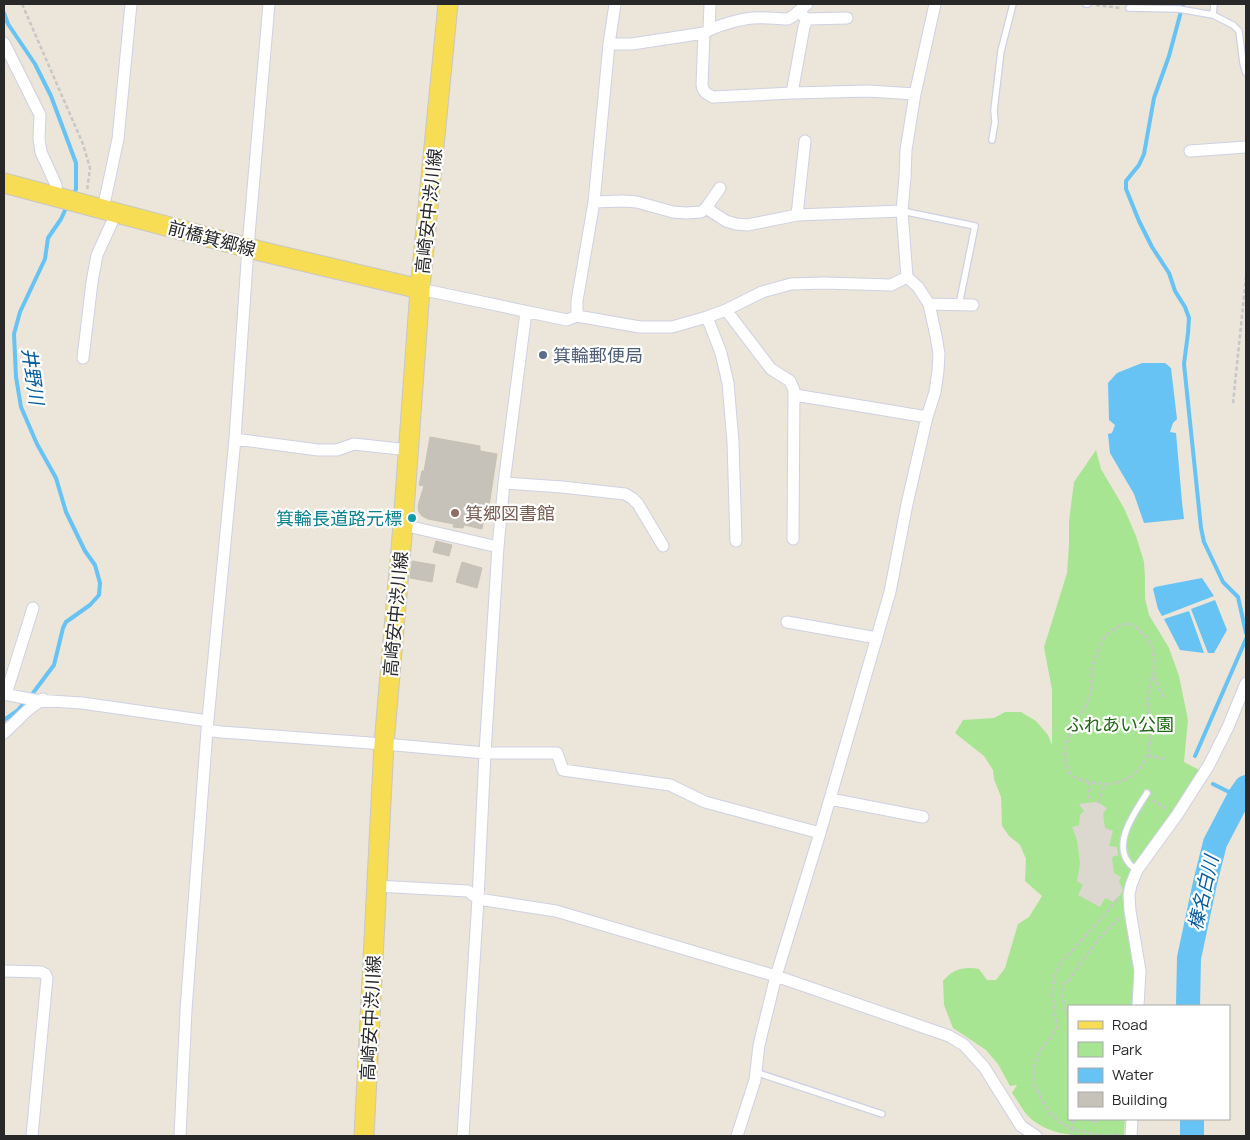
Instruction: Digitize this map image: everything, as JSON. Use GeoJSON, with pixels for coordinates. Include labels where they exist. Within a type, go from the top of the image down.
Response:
{"type":"FeatureCollection","features":[{"type":"Feature","properties":{"kind":"main road","name":"高崎安中渋川線"},"geometry":{"type":"LineString","coordinates":[[364,1136],[384,744],[409,450],[420,289],[448,4]]}},
{"type":"Feature","properties":{"kind":"main road","name":"前橋箕郷線"},"geometry":{"type":"LineString","coordinates":[[4,183],[248,247],[420,289]]}},
{"type":"Feature","properties":{"kind":"street"},"geometry":{"type":"LineString","coordinates":[[83,204],[118,139],[131,4]]}},
{"type":"Feature","properties":{"kind":"street"},"geometry":{"type":"LineString","coordinates":[[180,1136],[187,1001],[207,726],[235,439],[248,247],[269,4]]}},
{"type":"Feature","properties":{"kind":"street"},"geometry":{"type":"LineString","coordinates":[[578,316],[577,300],[594,202],[609,44],[615,4]]}},
{"type":"Feature","properties":{"kind":"street"},"geometry":{"type":"LineString","coordinates":[[710,4],[702,85],[703,90],[713,97],[868,91],[915,94]]}},
{"type":"Feature","properties":{"kind":"street"},"geometry":{"type":"LineString","coordinates":[[792,93],[804,27],[802,16],[807,4]]}},
{"type":"Feature","properties":{"kind":"street"},"geometry":{"type":"LineString","coordinates":[[737,1136],[755,1080],[759,1045],[776,976],[830,800],[890,592],[907,504],[927,417],[935,392],[939,354],[936,336],[929,304],[918,287],[907,277],[902,211],[906,150],[915,94],[934,4]]}},
{"type":"Feature","properties":{"kind":"street"},"geometry":{"type":"LineString","coordinates":[[609,44],[632,44],[706,31],[739,20],[752,18],[788,19],[802,16],[846,18]]}},
{"type":"Feature","properties":{"kind":"street"},"geometry":{"type":"LineString","coordinates":[[4,43],[40,115],[41,152],[56,185],[56,194],[83,204],[113,220],[97,255],[83,358]]}},
{"type":"Feature","properties":{"kind":"street"},"geometry":{"type":"LineString","coordinates":[[797,214],[805,141]]}},
{"type":"Feature","properties":{"kind":"street"},"geometry":{"type":"LineString","coordinates":[[1190,151],[1246,147]]}},
{"type":"Feature","properties":{"kind":"street"},"geometry":{"type":"LineString","coordinates":[[594,202],[623,200],[673,212],[701,212],[720,188]]}},
{"type":"Feature","properties":{"kind":"street"},"geometry":{"type":"LineString","coordinates":[[706,208],[726,221],[748,225],[797,214],[902,211]]}},
{"type":"Feature","properties":{"kind":"street"},"geometry":{"type":"LineString","coordinates":[[420,289],[567,320],[578,316],[640,327],[672,327],[707,317],[762,292],[791,284],[891,285],[907,277]]}},
{"type":"Feature","properties":{"kind":"street"},"geometry":{"type":"LineString","coordinates":[[929,304],[973,305]]}},
{"type":"Feature","properties":{"kind":"street"},"geometry":{"type":"LineString","coordinates":[[726,310],[771,369],[790,381],[794,390],[793,539]]}},
{"type":"Feature","properties":{"kind":"street"},"geometry":{"type":"LineString","coordinates":[[463,1136],[498,547],[526,312]]}},
{"type":"Feature","properties":{"kind":"street"},"geometry":{"type":"LineString","coordinates":[[707,317],[721,354],[728,383],[733,442],[736,542]]}},
{"type":"Feature","properties":{"kind":"street"},"geometry":{"type":"LineString","coordinates":[[794,396],[927,417]]}},
{"type":"Feature","properties":{"kind":"street"},"geometry":{"type":"LineString","coordinates":[[235,439],[318,450],[337,450],[354,444],[409,450]]}},
{"type":"Feature","properties":{"kind":"street"},"geometry":{"type":"LineString","coordinates":[[504,484],[562,487],[625,494],[638,504],[663,546]]}},
{"type":"Feature","properties":{"kind":"street"},"geometry":{"type":"LineString","coordinates":[[403,525],[498,547]]}},
{"type":"Feature","properties":{"kind":"street"},"geometry":{"type":"LineString","coordinates":[[33,608],[5,694],[39,700],[82,704],[207,726],[222,732],[485,753],[557,753],[563,770],[670,785],[705,802],[820,833]]}},
{"type":"Feature","properties":{"kind":"street"},"geometry":{"type":"LineString","coordinates":[[787,622],[877,638]]}},
{"type":"Feature","properties":{"kind":"street"},"geometry":{"type":"LineString","coordinates":[[1138,1005],[1140,971],[1130,911],[1131,885],[1137,870],[1209,764],[1228,727],[1246,683]]}},
{"type":"Feature","properties":{"kind":"street"},"geometry":{"type":"LineString","coordinates":[[4,732],[39,700]]}},
{"type":"Feature","properties":{"kind":"street"},"geometry":{"type":"LineString","coordinates":[[830,800],[923,817]]}},
{"type":"Feature","properties":{"kind":"street"},"geometry":{"type":"LineString","coordinates":[[376,886],[468,891],[478,898],[556,911],[776,976],[949,1036],[964,1045],[984,1067],[1021,1126],[1036,1136]]}},
{"type":"Feature","properties":{"kind":"street"},"geometry":{"type":"LineString","coordinates":[[4,971],[41,972],[47,978],[32,1136]]}},
{"type":"Feature","properties":{"kind":"street"},"geometry":{"type":"LineString","coordinates":[[1126,1135],[1132,1120]]}},
{"type":"Feature","properties":{"kind":"lane"},"geometry":{"type":"LineString","coordinates":[[992,140],[999,68],[1013,4]]}},
{"type":"Feature","properties":{"kind":"lane"},"geometry":{"type":"LineString","coordinates":[[1213,16],[1214,4]]}},
{"type":"Feature","properties":{"kind":"lane"},"geometry":{"type":"LineString","coordinates":[[1129,8],[1179,9],[1213,16],[1233,24],[1239,32],[1246,73]]}},
{"type":"Feature","properties":{"kind":"lane"},"geometry":{"type":"LineString","coordinates":[[902,211],[975,226],[959,305]]}},
{"type":"Feature","properties":{"kind":"lane"},"geometry":{"type":"LineString","coordinates":[[1137,870],[1128,863],[1124,852],[1124,839],[1127,827],[1147,793]]}},
{"type":"Feature","properties":{"kind":"lane"},"geometry":{"type":"LineString","coordinates":[[756,1072],[882,1114]]}},
{"type":"Feature","properties":{"kind":"path"},"geometry":{"type":"LineString","coordinates":[[22,4],[84,144],[90,168],[83,204]]}},
{"type":"Feature","properties":{"kind":"path"},"geometry":{"type":"LineString","coordinates":[[1087,4],[1129,8]]}},
{"type":"Feature","properties":{"kind":"path"},"geometry":{"type":"LineString","coordinates":[[1233,404],[1246,277]]}},
{"type":"Feature","properties":{"kind":"path"},"geometry":{"type":"LineString","coordinates":[[1128,623],[1136,627],[1146,637],[1152,647],[1155,663],[1147,701],[1152,727],[1148,755],[1133,776],[1110,784],[1089,782],[1073,776],[1069,772],[1065,760],[1065,746],[1091,691],[1093,670],[1100,644],[1108,632],[1128,623]]}},
{"type":"Feature","properties":{"kind":"path"},"geometry":{"type":"LineString","coordinates":[[1153,674],[1163,698]]}},
{"type":"Feature","properties":{"kind":"path"},"geometry":{"type":"LineString","coordinates":[[1148,755],[1164,759]]}},
{"type":"Feature","properties":{"kind":"path"},"geometry":{"type":"LineString","coordinates":[[1089,782],[1089,802]]}},
{"type":"Feature","properties":{"kind":"path"},"geometry":{"type":"LineString","coordinates":[[1098,803],[1105,784]]}},
{"type":"Feature","properties":{"kind":"path"},"geometry":{"type":"LineString","coordinates":[[1153,801],[1161,806]]}},
{"type":"Feature","properties":{"kind":"path"},"geometry":{"type":"LineString","coordinates":[[1126,1135],[1105,1136],[1072,1129],[1060,1122],[1050,1113],[1034,1084],[1034,1065],[1038,1054],[1057,1028],[1052,994],[1054,977],[1060,963],[1109,910],[1123,891],[1130,891]]}},
{"type":"Feature","properties":{"kind":"path"},"geometry":{"type":"LineString","coordinates":[[1068,1014],[1062,1003],[1064,983],[1069,981],[1092,947],[1112,925],[1126,914]]}},
{"type":"Feature","properties":{"kind":"path"},"geometry":{"type":"LineString","coordinates":[[1070,1136],[1074,1120]]}},
{"type":"Feature","properties":{"kind":"green space","name":"ふれあい公園"},"geometry":{"type":"Polygon","coordinates":[[[1096,450],[1101,469],[1124,508],[1136,536],[1144,562],[1145,598],[1149,615],[1169,648],[1179,676],[1188,720],[1184,762],[1201,771],[1127,881],[1134,965],[1132,1005],[1068,1005],[1068,1120],[1125,1120],[1124,1136],[1073,1135],[1060,1133],[1038,1124],[1028,1116],[1012,1093],[1017,1085],[1010,1086],[998,1064],[986,1050],[953,1028],[944,1005],[943,981],[959,969],[979,969],[987,980],[996,980],[1005,968],[1018,924],[1029,917],[1042,896],[1025,881],[1026,859],[1020,845],[1009,836],[1002,826],[1001,797],[994,779],[993,770],[984,756],[955,733],[963,720],[994,718],[1005,712],[1021,712],[1036,721],[1048,735],[1052,745],[1052,690],[1044,647],[1067,573],[1069,521],[1074,482],[1096,450]]]}},
{"type":"Feature","properties":{"kind":"shaded area"},"geometry":{"type":"Polygon","coordinates":[[[1094,802],[1107,808],[1103,814],[1105,828],[1113,831],[1109,846],[1117,847],[1118,855],[1112,857],[1114,873],[1121,877],[1119,881],[1123,891],[1114,902],[1105,898],[1100,907],[1078,895],[1083,885],[1077,881],[1080,864],[1077,840],[1072,827],[1079,825],[1080,815],[1084,811],[1079,804],[1094,802]]]}},
{"type":"Feature","properties":{"kind":"water"},"geometry":{"type":"Polygon","coordinates":[[[1142,363],[1165,363],[1171,368],[1177,419],[1173,423],[1170,432],[1176,433],[1184,519],[1144,523],[1134,494],[1110,453],[1108,434],[1112,433],[1115,425],[1109,420],[1108,383],[1117,373],[1142,363]]]}},
{"type":"Feature","properties":{"kind":"water"},"geometry":{"type":"Polygon","coordinates":[[[1202,578],[1214,596],[1162,616],[1158,609],[1153,589],[1155,587],[1202,578]]]}},
{"type":"Feature","properties":{"kind":"water"},"geometry":{"type":"Polygon","coordinates":[[[1215,600],[1227,630],[1214,653],[1208,653],[1191,609],[1215,600]]]}},
{"type":"Feature","properties":{"kind":"water"},"geometry":{"type":"Polygon","coordinates":[[[1189,611],[1204,653],[1180,650],[1164,619],[1189,611]]]}},
{"type":"Feature","properties":{"kind":"building"},"geometry":{"type":"Polygon","coordinates":[[[430,437],[480,446],[480,451],[497,454],[487,519],[484,518],[482,529],[464,525],[463,528],[453,527],[454,524],[428,519],[419,512],[419,502],[424,486],[419,485],[422,471],[424,471],[430,437]]]}},
{"type":"Feature","properties":{"kind":"building"},"geometry":{"type":"Polygon","coordinates":[[[436,541],[452,545],[449,556],[433,552],[436,541]]]}},
{"type":"Feature","properties":{"kind":"building"},"geometry":{"type":"Polygon","coordinates":[[[412,561],[435,565],[432,582],[410,578],[412,561]]]}},
{"type":"Feature","properties":{"kind":"building"},"geometry":{"type":"Polygon","coordinates":[[[462,562],[482,568],[477,588],[456,582],[462,562]]]}},
{"type":"Feature","properties":{"kind":"waterway"},"geometry":{"type":"LineString","coordinates":[[1183,4],[1169,56],[1154,98],[1144,154],[1139,165],[1126,181],[1126,189],[1139,221],[1152,247],[1169,273],[1175,291],[1185,307],[1189,318],[1184,364],[1201,528],[1204,542],[1223,582],[1238,597],[1246,633]]}},
{"type":"Feature","properties":{"kind":"waterway","name":"井野川"},"geometry":{"type":"LineString","coordinates":[[4,13],[8,24],[35,64],[51,96],[76,163],[76,189],[73,196]]}},
{"type":"Feature","properties":{"kind":"waterway","name":"井野川"},"geometry":{"type":"LineString","coordinates":[[4,720],[17,711],[54,665],[66,622],[90,605],[99,595],[100,583],[95,565],[85,551],[66,512],[56,478],[37,444],[21,407],[16,377],[14,334],[20,312],[45,259],[48,238],[67,206]]}},
{"type":"Feature","properties":{"kind":"waterway"},"geometry":{"type":"LineString","coordinates":[[1195,756],[1246,639]]}},
{"type":"Feature","properties":{"kind":"waterway"},"geometry":{"type":"LineString","coordinates":[[1213,784],[1239,797]]}},
{"type":"Feature","properties":{"kind":"waterway","name":"榛名白川"},"geometry":{"type":"LineString","coordinates":[[1188,1005],[1189,958],[1215,843],[1246,787]]}},
{"type":"Feature","properties":{"kind":"waterway","name":"榛名白川"},"geometry":{"type":"LineString","coordinates":[[1192,1120],[1192,1136]]}},
{"type":"Feature","properties":{"kind":"place","name":"箕輪郵便局"},"geometry":{"type":"Point","coordinates":[543,355]}},
{"type":"Feature","properties":{"kind":"place","name":"箕郷図書館"},"geometry":{"type":"Point","coordinates":[455,513]}},
{"type":"Feature","properties":{"kind":"place","name":"箕輪長道路元標"},"geometry":{"type":"Point","coordinates":[412,518]}}]}
